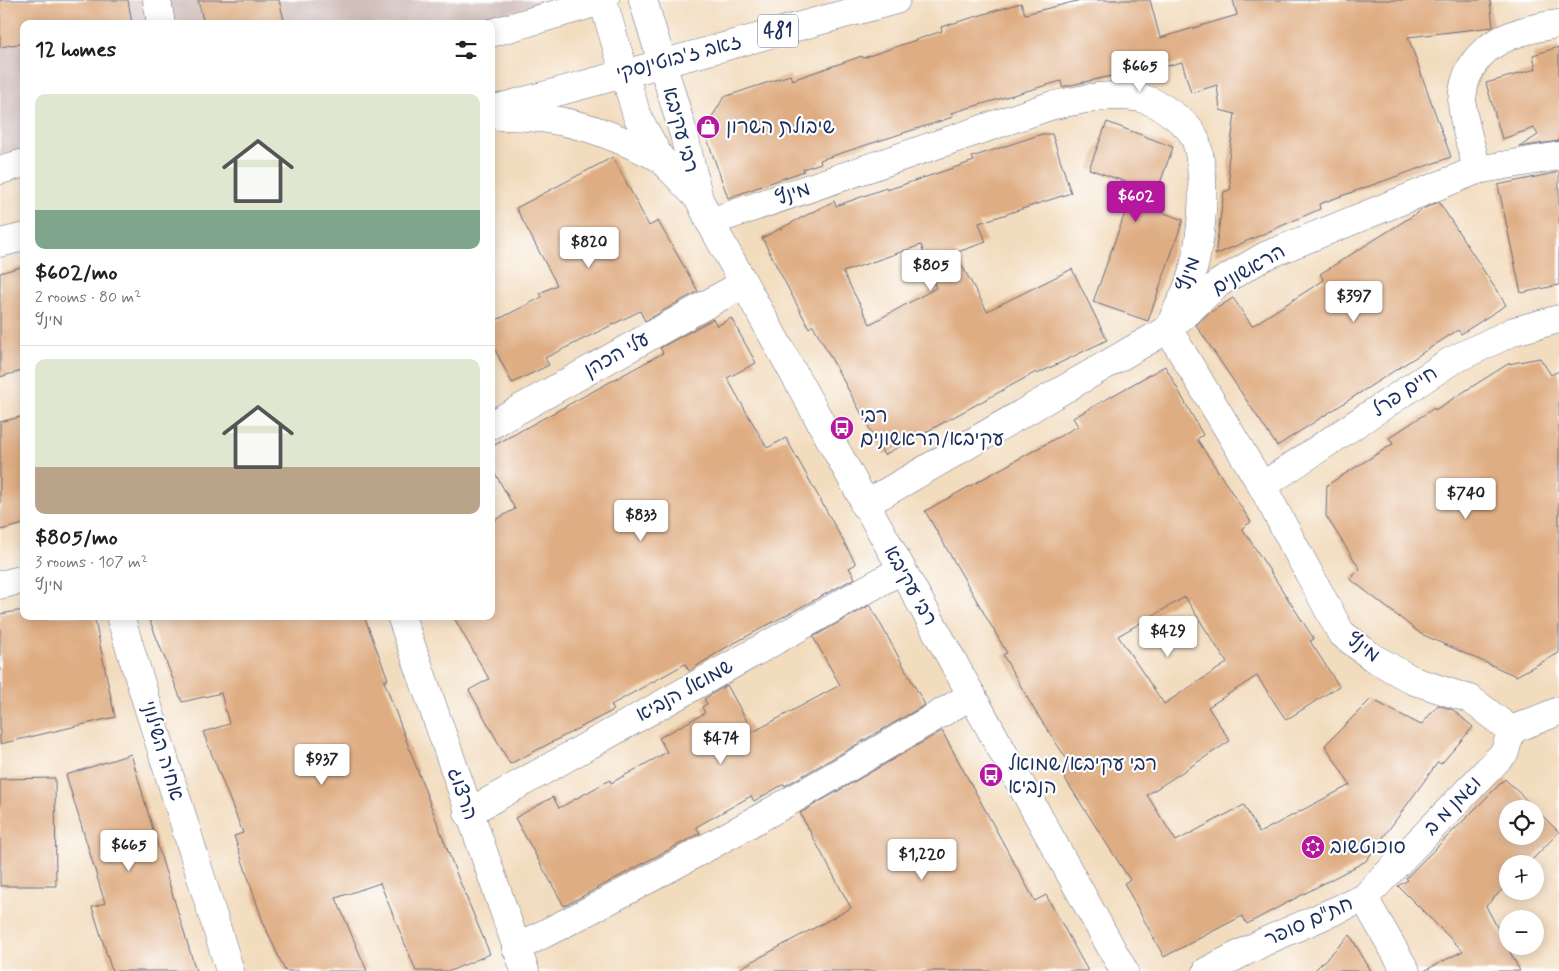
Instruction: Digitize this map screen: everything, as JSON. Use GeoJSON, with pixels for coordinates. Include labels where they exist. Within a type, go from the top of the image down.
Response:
{"type":"FeatureCollection","features":[{"type":"Feature","properties":{"kind":"street"},"geometry":{"type":"LineString","coordinates":[[157,0],[160,20]]}},
{"type":"Feature","properties":{"kind":"street"},"geometry":{"type":"LineString","coordinates":[[495,32],[604,0]]}},
{"type":"Feature","properties":{"kind":"street","name":"רבי עקיבא"},"geometry":{"type":"LineString","coordinates":[[604,0],[622,72],[637,116],[660,158],[704,211],[864,505],[972,695],[1124,971]]}},
{"type":"Feature","properties":{"kind":"street","name":"רבי עקיבא"},"geometry":{"type":"LineString","coordinates":[[643,0],[684,134],[704,211]]}},
{"type":"Feature","properties":{"kind":"street","name":"זאב ז'בוטינסקי"},"geometry":{"type":"LineString","coordinates":[[495,109],[622,72],[896,0]]}},
{"type":"Feature","properties":{"kind":"street"},"geometry":{"type":"LineString","coordinates":[[1477,170],[1462,104],[1466,75],[1483,51],[1506,36],[1537,27],[1559,24]]}},
{"type":"Feature","properties":{"kind":"street","name":"מינץ"},"geometry":{"type":"LineString","coordinates":[[704,211],[1050,106],[1100,96],[1141,98],[1162,107],[1184,124],[1196,140],[1202,200],[1200,240],[1189,282],[1168,329],[1262,486],[1341,633],[1372,657],[1414,681],[1470,698],[1511,730]]}},
{"type":"Feature","properties":{"kind":"street"},"geometry":{"type":"LineString","coordinates":[[495,116],[535,116],[576,122],[614,136],[660,158]]}},
{"type":"Feature","properties":{"kind":"street","name":"הראשונים"},"geometry":{"type":"LineString","coordinates":[[864,505],[1168,329],[1219,283],[1265,256],[1477,170],[1559,156]]}},
{"type":"Feature","properties":{"kind":"street"},"geometry":{"type":"LineString","coordinates":[[0,170],[20,165]]}},
{"type":"Feature","properties":{"kind":"street"},"geometry":{"type":"LineString","coordinates":[[0,243],[20,238]]}},
{"type":"Feature","properties":{"kind":"street","name":"עלי הכהן"},"geometry":{"type":"LineString","coordinates":[[495,424],[743,284]]}},
{"type":"Feature","properties":{"kind":"street","name":"חיים פרל"},"geometry":{"type":"LineString","coordinates":[[1262,486],[1451,361],[1514,331],[1559,320]]}},
{"type":"Feature","properties":{"kind":"street","name":"שמואל הנביא"},"geometry":{"type":"LineString","coordinates":[[468,813],[901,570]]}},
{"type":"Feature","properties":{"kind":"street"},"geometry":{"type":"LineString","coordinates":[[0,585],[20,580]]}},
{"type":"Feature","properties":{"kind":"street","name":"אחיה השילוני"},"geometry":{"type":"LineString","coordinates":[[121,620],[230,971]]}},
{"type":"Feature","properties":{"kind":"street","name":"הרצוג"},"geometry":{"type":"LineString","coordinates":[[401,620],[520,960]]}},
{"type":"Feature","properties":{"kind":"street"},"geometry":{"type":"LineString","coordinates":[[520,960],[654,877],[972,695]]}},
{"type":"Feature","properties":{"kind":"street"},"geometry":{"type":"LineString","coordinates":[[1511,730],[1559,712]]}},
{"type":"Feature","properties":{"kind":"street","name":"וגמן מ ב"},"geometry":{"type":"LineString","coordinates":[[1364,898],[1505,752],[1511,730]]}},
{"type":"Feature","properties":{"kind":"street","name":"חת\"ם סופר"},"geometry":{"type":"LineString","coordinates":[[1207,971],[1268,940],[1364,898],[1406,971]]}},
{"type":"Feature","properties":{"kind":"shaded area"},"geometry":{"type":"Polygon","coordinates":[[[0,0],[552,0],[482,20],[20,20],[20,150],[0,156],[0,0]]]}},
{"type":"Feature","properties":{"kind":"building"},"geometry":{"type":"Polygon","coordinates":[[[0,0],[128,0],[131,20],[20,20],[20,44],[0,47],[0,0]]]}},
{"type":"Feature","properties":{"kind":"building"},"geometry":{"type":"Polygon","coordinates":[[[198,0],[279,0],[284,20],[203,20],[198,0]]]}},
{"type":"Feature","properties":{"kind":"building"},"geometry":{"type":"Polygon","coordinates":[[[1081,0],[1150,0],[1160,38],[1237,15],[1233,0],[1490,0],[1493,27],[1408,37],[1451,157],[1319,204],[1320,209],[1215,255],[1224,192],[1231,189],[1228,164],[1235,114],[1220,110],[1217,85],[1191,93],[1182,62],[1124,77],[1125,73],[1062,87],[1061,81],[951,113],[953,117],[820,160],[821,163],[803,169],[804,171],[728,198],[704,130],[724,97],[790,75],[792,80],[862,56],[863,58],[942,31],[941,27],[1021,3],[1025,14],[1081,0]]]}},
{"type":"Feature","properties":{"kind":"building"},"geometry":{"type":"Polygon","coordinates":[[[1559,47],[1559,141],[1519,147],[1538,135],[1534,128],[1502,139],[1486,83],[1536,69],[1533,55],[1559,47]]]}},
{"type":"Feature","properties":{"kind":"building"},"geometry":{"type":"Polygon","coordinates":[[[1107,122],[1173,147],[1151,208],[1183,220],[1148,321],[1093,302],[1135,185],[1089,169],[1107,122]]]}},
{"type":"Feature","properties":{"kind":"building"},"geometry":{"type":"Polygon","coordinates":[[[1042,134],[1052,134],[1071,193],[979,223],[986,242],[955,253],[987,311],[1072,269],[1107,340],[1037,374],[1036,372],[884,455],[813,325],[809,328],[762,238],[834,201],[836,206],[886,188],[887,190],[974,161],[972,157],[1042,134]],[[921,245],[843,272],[870,324],[936,288],[921,245]]]}},
{"type":"Feature","properties":{"kind":"building"},"geometry":{"type":"Polygon","coordinates":[[[613,157],[649,226],[658,221],[698,291],[645,321],[640,311],[545,358],[549,365],[512,383],[495,350],[495,321],[542,297],[540,293],[557,285],[516,208],[613,157]]]}},
{"type":"Feature","properties":{"kind":"building"},"geometry":{"type":"Polygon","coordinates":[[[1559,172],[1559,285],[1521,293],[1498,185],[1559,172]]]}},
{"type":"Feature","properties":{"kind":"building"},"geometry":{"type":"Polygon","coordinates":[[[1439,202],[1506,305],[1461,334],[1458,330],[1277,446],[1196,325],[1209,313],[1233,298],[1252,326],[1324,280],[1320,274],[1425,208],[1439,202]]]}},
{"type":"Feature","properties":{"kind":"building"},"geometry":{"type":"Polygon","coordinates":[[[20,267],[20,371],[0,377],[0,273],[20,267]]]}},
{"type":"Feature","properties":{"kind":"building"},"geometry":{"type":"Polygon","coordinates":[[[731,318],[756,363],[727,378],[767,448],[786,438],[856,564],[849,568],[855,578],[725,648],[689,671],[685,664],[611,705],[614,710],[510,764],[469,690],[489,679],[455,620],[495,620],[495,520],[515,509],[495,473],[495,445],[663,353],[660,348],[713,319],[717,326],[731,318]]]}},
{"type":"Feature","properties":{"kind":"building"},"geometry":{"type":"Polygon","coordinates":[[[1540,358],[1551,375],[1559,371],[1559,653],[1516,676],[1421,634],[1350,579],[1360,569],[1326,516],[1327,485],[1393,444],[1389,438],[1434,408],[1435,410],[1508,364],[1540,358]]]}},
{"type":"Feature","properties":{"kind":"building"},"geometry":{"type":"Polygon","coordinates":[[[1165,366],[1203,435],[1197,439],[1251,522],[1242,528],[1314,639],[1310,641],[1339,686],[1286,720],[1257,676],[1208,707],[1230,741],[1147,795],[1176,841],[1244,805],[1259,833],[1350,785],[1325,745],[1371,699],[1421,725],[1438,705],[1453,710],[1473,727],[1441,764],[1438,762],[1366,861],[1247,924],[1242,916],[1164,957],[1124,883],[1130,880],[1060,771],[1070,764],[1035,711],[1003,655],[1007,653],[925,511],[1078,426],[1073,418],[1165,366]],[[1185,597],[1118,636],[1164,704],[1227,663],[1185,597]]]}},
{"type":"Feature","properties":{"kind":"building"},"geometry":{"type":"Polygon","coordinates":[[[20,417],[20,525],[0,530],[0,422],[20,417]]]}},
{"type":"Feature","properties":{"kind":"building"},"geometry":{"type":"Polygon","coordinates":[[[870,605],[925,705],[785,786],[784,784],[754,801],[751,796],[696,827],[700,833],[564,906],[515,818],[553,797],[559,808],[610,780],[611,783],[667,752],[659,738],[705,713],[702,707],[707,704],[704,699],[727,685],[753,732],[840,685],[813,637],[870,605]]]}},
{"type":"Feature","properties":{"kind":"building"},"geometry":{"type":"Polygon","coordinates":[[[20,611],[20,620],[95,620],[115,717],[0,744],[0,614],[20,611]]]}},
{"type":"Feature","properties":{"kind":"building"},"geometry":{"type":"Polygon","coordinates":[[[150,620],[366,620],[388,679],[384,681],[455,870],[490,954],[450,971],[416,971],[380,883],[336,898],[367,971],[285,971],[263,922],[234,836],[243,833],[203,732],[229,724],[221,693],[182,702],[150,620]]]}},
{"type":"Feature","properties":{"kind":"building"},"geometry":{"type":"Polygon","coordinates":[[[942,731],[1035,901],[1046,895],[1088,971],[735,971],[851,908],[800,813],[942,731]]]}},
{"type":"Feature","properties":{"kind":"building"},"geometry":{"type":"Polygon","coordinates":[[[131,754],[196,971],[112,971],[92,907],[105,903],[66,775],[131,754]]]}},
{"type":"Feature","properties":{"kind":"building"},"geometry":{"type":"Polygon","coordinates":[[[55,778],[56,886],[0,886],[0,779],[55,778]]]}},
{"type":"Feature","properties":{"kind":"building"},"geometry":{"type":"Polygon","coordinates":[[[1505,779],[1526,800],[1499,800],[1499,845],[1544,845],[1544,817],[1559,832],[1537,855],[1499,855],[1499,893],[1486,906],[1499,931],[1499,955],[1512,955],[1520,971],[1424,971],[1463,951],[1398,886],[1408,880],[1406,878],[1505,779]]]}},
{"type":"Feature","properties":{"kind":"building"},"geometry":{"type":"Polygon","coordinates":[[[1350,935],[1371,971],[1314,971],[1350,935]]]}},
{"type":"Feature","properties":{"kind":"place","name":"שיבולת השרון"},"geometry":{"type":"Point","coordinates":[708,127]}},
{"type":"Feature","properties":{"kind":"place","name":"רבי עקיבא/הראשונים"},"geometry":{"type":"Point","coordinates":[842,428]}},
{"type":"Feature","properties":{"kind":"place","name":"רבי עקיבא/שמואל הנביא"},"geometry":{"type":"Point","coordinates":[991,775]}},
{"type":"Feature","properties":{"kind":"place","name":"סוכוטשוב"},"geometry":{"type":"Point","coordinates":[1313,847]}}]}
